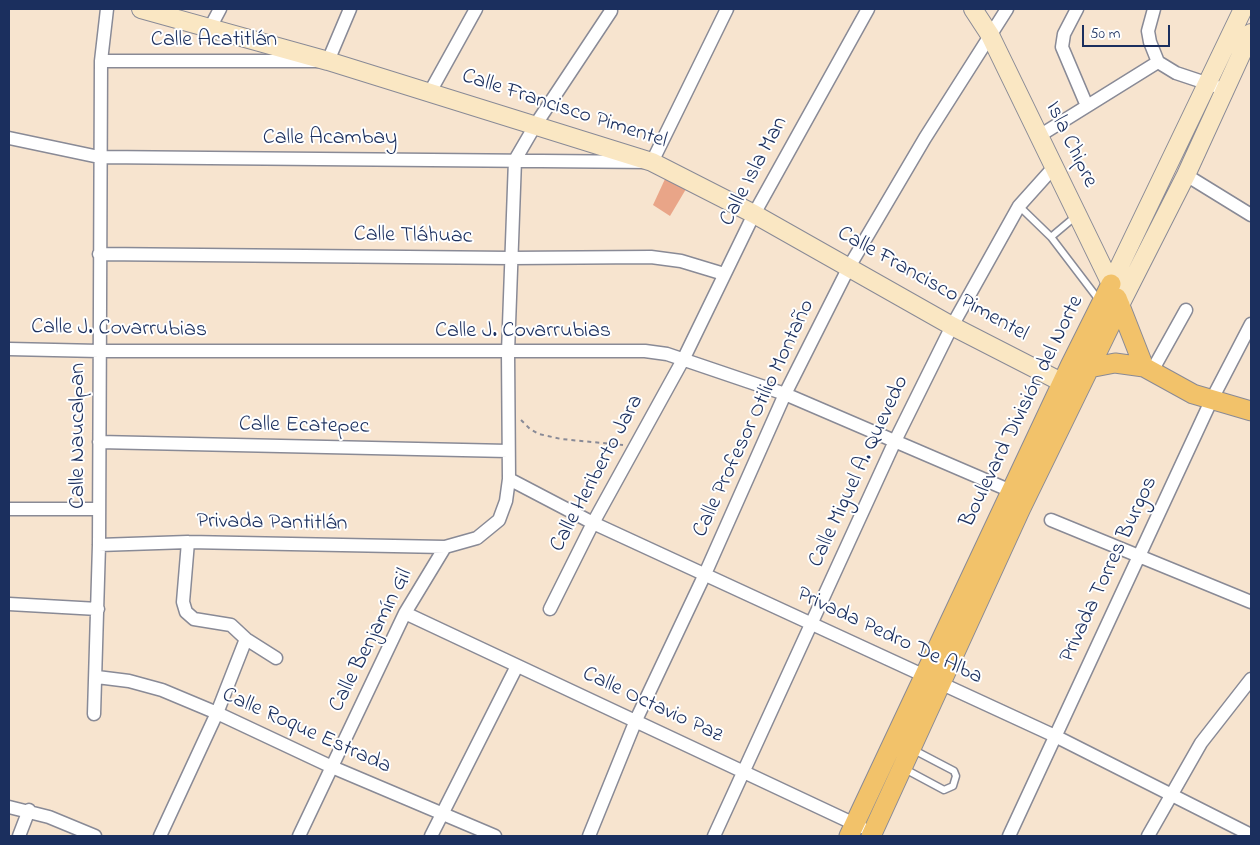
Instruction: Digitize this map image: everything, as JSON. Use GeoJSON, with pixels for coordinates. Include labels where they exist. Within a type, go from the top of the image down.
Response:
{"type":"FeatureCollection","features":[{"type":"Feature","properties":{"kind":"main road","name":"Calle Francisco Pimentel"},"geometry":{"type":"LineString","coordinates":[[141,9],[211,26],[328,61],[536,124],[652,162],[754,214],[952,326],[1070,380]]}},
{"type":"Feature","properties":{"kind":"main road","name":"Isla Chipre"},"geometry":{"type":"LineString","coordinates":[[973,9],[990,35],[1110,284],[1112,308]]}},
{"type":"Feature","properties":{"kind":"main road","name":"Boulevard División del Norte"},"geometry":{"type":"LineString","coordinates":[[1110,284],[1243,9]]}},
{"type":"Feature","properties":{"kind":"main road","name":"Boulevard División del Norte"},"geometry":{"type":"LineString","coordinates":[[875,835],[911,748],[933,679],[1011,491],[1070,380],[1186,175],[1251,33]]}},
{"type":"Feature","properties":{"kind":"main road","name":"Boulevard División del Norte"},"geometry":{"type":"LineString","coordinates":[[852,830],[933,679],[1070,380],[1089,368],[1112,308]]}},
{"type":"Feature","properties":{"kind":"main road"},"geometry":{"type":"LineString","coordinates":[[1112,308],[1148,369]]}},
{"type":"Feature","properties":{"kind":"main road"},"geometry":{"type":"LineString","coordinates":[[1089,368],[1115,363],[1148,369],[1174,385],[1211,401],[1251,411]]}},
{"type":"Feature","properties":{"kind":"street","name":"Calle Naucalpan"},"geometry":{"type":"LineString","coordinates":[[94,714],[97,677],[99,545],[99,157],[101,61],[107,9]]}},
{"type":"Feature","properties":{"kind":"street"},"geometry":{"type":"LineString","coordinates":[[211,26],[220,9]]}},
{"type":"Feature","properties":{"kind":"street"},"geometry":{"type":"LineString","coordinates":[[328,61],[350,9]]}},
{"type":"Feature","properties":{"kind":"street"},"geometry":{"type":"LineString","coordinates":[[430,92],[476,9]]}},
{"type":"Feature","properties":{"kind":"street"},"geometry":{"type":"LineString","coordinates":[[652,162],[727,9]]}},
{"type":"Feature","properties":{"kind":"street","name":"Calle Isla Man"},"geometry":{"type":"LineString","coordinates":[[684,358],[754,214],[868,9]]}},
{"type":"Feature","properties":{"kind":"street","name":"Calle Profesor Otilio Montaño"},"geometry":{"type":"LineString","coordinates":[[588,836],[636,720],[705,574],[785,394],[849,267],[925,138],[1007,9]]}},
{"type":"Feature","properties":{"kind":"street"},"geometry":{"type":"LineString","coordinates":[[1077,9],[1064,34],[1062,47],[1087,106]]}},
{"type":"Feature","properties":{"kind":"street"},"geometry":{"type":"LineString","coordinates":[[1154,9],[1148,31],[1158,62],[1176,72],[1225,89]]}},
{"type":"Feature","properties":{"kind":"street"},"geometry":{"type":"LineString","coordinates":[[515,160],[536,124],[611,11]]}},
{"type":"Feature","properties":{"kind":"street","name":"Calle Acatitlán"},"geometry":{"type":"LineString","coordinates":[[101,61],[328,61]]}},
{"type":"Feature","properties":{"kind":"street"},"geometry":{"type":"LineString","coordinates":[[1039,136],[1158,62]]}},
{"type":"Feature","properties":{"kind":"street","name":"Calle Acambay"},"geometry":{"type":"LineString","coordinates":[[9,138],[99,157],[652,162]]}},
{"type":"Feature","properties":{"kind":"street","name":"Privada Pantitlán"},"geometry":{"type":"LineString","coordinates":[[99,545],[188,542],[445,547],[478,538],[499,520],[506,501],[509,479],[508,352],[515,160]]}},
{"type":"Feature","properties":{"kind":"street","name":"Calle Miguel A. Quevedo"},"geometry":{"type":"LineString","coordinates":[[714,836],[895,441],[952,326],[1019,206],[1054,167]]}},
{"type":"Feature","properties":{"kind":"street"},"geometry":{"type":"LineString","coordinates":[[1186,175],[1251,215]]}},
{"type":"Feature","properties":{"kind":"street","name":"Calle Tláhuac"},"geometry":{"type":"LineString","coordinates":[[98,254],[510,258],[651,257],[681,262],[724,274]]}},
{"type":"Feature","properties":{"kind":"street"},"geometry":{"type":"LineString","coordinates":[[1148,369],[1186,310]]}},
{"type":"Feature","properties":{"kind":"street","name":"Privada Torres Burgos"},"geometry":{"type":"LineString","coordinates":[[1010,836],[1211,401],[1251,324]]}},
{"type":"Feature","properties":{"kind":"street","name":"Calle J. Covarrubias"},"geometry":{"type":"LineString","coordinates":[[9,349],[99,351],[645,351],[684,358],[785,394],[1011,491]]}},
{"type":"Feature","properties":{"kind":"street","name":"Calle Heriberto Jara"},"geometry":{"type":"LineString","coordinates":[[550,609],[593,523],[684,358]]}},
{"type":"Feature","properties":{"kind":"street","name":"Calle Ecatepec"},"geometry":{"type":"LineString","coordinates":[[99,442],[508,451]]}},
{"type":"Feature","properties":{"kind":"street","name":"Privada Pedro De Alba"},"geometry":{"type":"LineString","coordinates":[[509,479],[593,523],[812,622],[1055,736],[1251,835]]}},
{"type":"Feature","properties":{"kind":"street"},"geometry":{"type":"LineString","coordinates":[[9,509],[99,509]]}},
{"type":"Feature","properties":{"kind":"street"},"geometry":{"type":"LineString","coordinates":[[1052,520],[1251,602]]}},
{"type":"Feature","properties":{"kind":"street"},"geometry":{"type":"LineString","coordinates":[[188,542],[183,602],[186,612],[194,618],[230,625],[246,640],[276,658]]}},
{"type":"Feature","properties":{"kind":"street","name":"Calle Benjamín Gil"},"geometry":{"type":"LineString","coordinates":[[299,836],[405,613],[445,547]]}},
{"type":"Feature","properties":{"kind":"street"},"geometry":{"type":"LineString","coordinates":[[9,604],[98,609]]}},
{"type":"Feature","properties":{"kind":"street","name":"Calle Octavio Paz"},"geometry":{"type":"LineString","coordinates":[[405,613],[744,772],[852,830],[875,835]]}},
{"type":"Feature","properties":{"kind":"street"},"geometry":{"type":"LineString","coordinates":[[160,836],[217,713],[246,640]]}},
{"type":"Feature","properties":{"kind":"street"},"geometry":{"type":"LineString","coordinates":[[431,836],[517,666]]}},
{"type":"Feature","properties":{"kind":"street","name":"Calle Roque Estrada"},"geometry":{"type":"LineString","coordinates":[[97,677],[143,684],[217,713],[332,767],[494,836]]}},
{"type":"Feature","properties":{"kind":"street"},"geometry":{"type":"LineString","coordinates":[[1148,836],[1170,794],[1201,743],[1251,679]]}},
{"type":"Feature","properties":{"kind":"street"},"geometry":{"type":"LineString","coordinates":[[9,807],[29,810],[95,836]]}},
{"type":"Feature","properties":{"kind":"street"},"geometry":{"type":"LineString","coordinates":[[18,836],[29,810]]}},
{"type":"Feature","properties":{"kind":"lane"},"geometry":{"type":"LineString","coordinates":[[1019,206],[1051,237],[1112,308]]}},
{"type":"Feature","properties":{"kind":"lane"},"geometry":{"type":"LineString","coordinates":[[1051,237],[1077,215]]}},
{"type":"Feature","properties":{"kind":"lane"},"geometry":{"type":"LineString","coordinates":[[902,767],[944,790],[953,786],[956,776],[954,772],[911,748]]}},
{"type":"Feature","properties":{"kind":"path"},"geometry":{"type":"LineString","coordinates":[[508,404],[526,426],[538,434],[561,439],[635,446]]}},
{"type":"Feature","properties":{"kind":"building"},"geometry":{"type":"Polygon","coordinates":[[[665,179],[686,189],[670,216],[653,205],[665,179]]]}}]}
